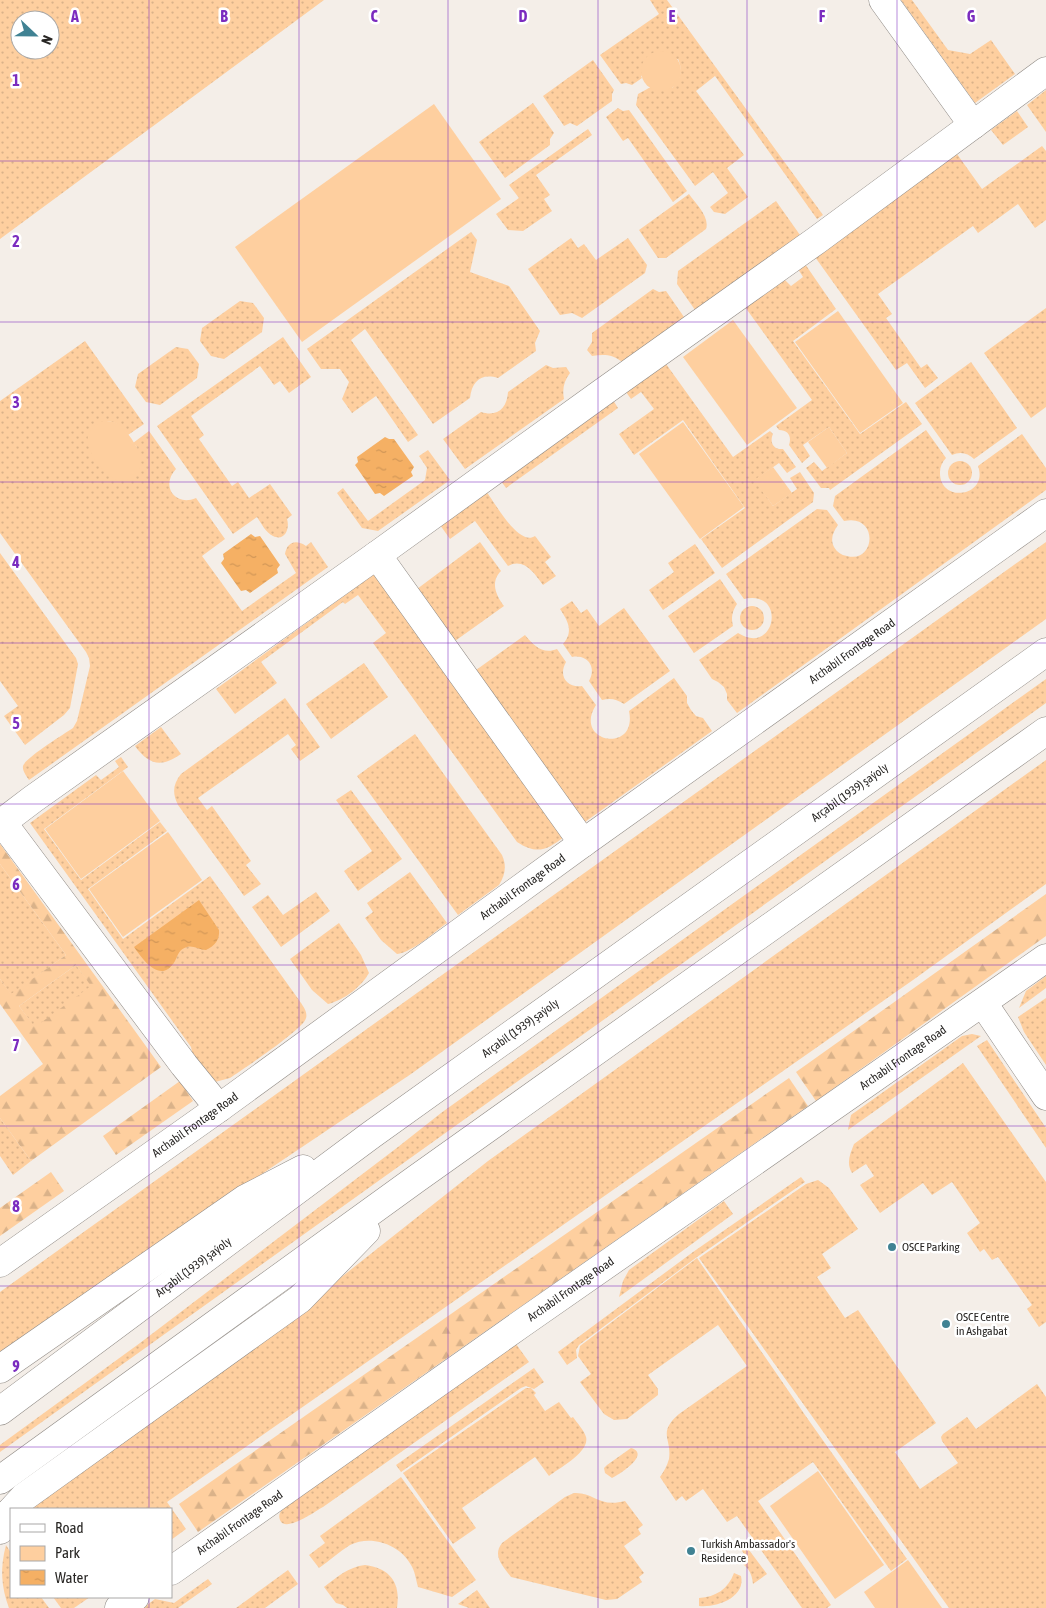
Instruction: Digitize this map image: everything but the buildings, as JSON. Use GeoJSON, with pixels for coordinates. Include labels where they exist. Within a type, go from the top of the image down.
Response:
{"type":"FeatureCollection","features":[{"type":"Feature","properties":{"kind":"street"},"geometry":{"type":"LineString","coordinates":[[883,0],[973,125]]}},
{"type":"Feature","properties":{"kind":"street"},"geometry":{"type":"LineString","coordinates":[[219,1108],[184,1065],[1,823],[817,240],[1046,71]]}},
{"type":"Feature","properties":{"kind":"street","name":"Archabil Frontage Road"},"geometry":{"type":"LineString","coordinates":[[0,1263],[219,1108],[583,843],[1046,513]]}},
{"type":"Feature","properties":{"kind":"street"},"geometry":{"type":"LineString","coordinates":[[377,556],[583,843]]}},
{"type":"Feature","properties":{"kind":"street","name":"Arçabil (1939) şaýoly"},"geometry":{"type":"LineString","coordinates":[[0,1410],[371,1135],[1046,652]]}},
{"type":"Feature","properties":{"kind":"street"},"geometry":{"type":"LineString","coordinates":[[0,1480],[416,1179],[1046,730]]}},
{"type":"Feature","properties":{"kind":"street","name":"Archabil Frontage Road"},"geometry":{"type":"LineString","coordinates":[[172,1570],[1046,958]]}},
{"type":"Feature","properties":{"kind":"street"},"geometry":{"type":"LineString","coordinates":[[983,1003],[1046,1096]]}},
{"type":"Feature","properties":{"kind":"street"},"geometry":{"type":"LineString","coordinates":[[0,1369],[245,1199],[371,1135]]}},
{"type":"Feature","properties":{"kind":"street"},"geometry":{"type":"LineString","coordinates":[[14,1508],[24,1497],[300,1299],[416,1179]]}},
{"type":"Feature","properties":{"kind":"street"},"geometry":{"type":"LineString","coordinates":[[0,1530],[10,1513]]}},
{"type":"Feature","properties":{"kind":"street"},"geometry":{"type":"LineString","coordinates":[[119,1608],[134,1598]]}},
{"type":"Feature","properties":{"kind":"green space"},"geometry":{"type":"Polygon","coordinates":[[[0,0],[324,0],[0,239],[0,0]]]}},
{"type":"Feature","properties":{"kind":"green space"},"geometry":{"type":"Polygon","coordinates":[[[650,0],[667,0],[823,215],[817,219],[715,76],[696,91],[744,155],[727,168],[748,197],[725,214],[714,212],[710,207],[728,193],[713,172],[695,186],[636,105],[638,94],[649,88],[672,88],[680,74],[678,59],[641,76],[642,78],[632,85],[621,84],[600,55],[659,14],[650,0]]]}},
{"type":"Feature","properties":{"kind":"green space"},"geometry":{"type":"Polygon","coordinates":[[[901,0],[912,0],[948,50],[970,54],[991,40],[1015,74],[975,103],[901,0]]]}},
{"type":"Feature","properties":{"kind":"green space"},"geometry":{"type":"Polygon","coordinates":[[[665,51],[672,54],[678,60],[681,71],[680,79],[672,88],[665,91],[657,91],[650,88],[642,79],[641,67],[644,60],[653,52],[665,51]]]}},
{"type":"Feature","properties":{"kind":"green space"},"geometry":{"type":"Polygon","coordinates":[[[593,60],[614,90],[612,101],[577,126],[570,123],[564,126],[543,96],[593,60]]]}},
{"type":"Feature","properties":{"kind":"green space"},"geometry":{"type":"Polygon","coordinates":[[[1046,90],[1046,132],[1027,105],[1046,90]]]}},
{"type":"Feature","properties":{"kind":"green space"},"geometry":{"type":"Polygon","coordinates":[[[533,103],[554,133],[550,139],[550,145],[505,178],[479,142],[533,103]]]}},
{"type":"Feature","properties":{"kind":"green space"},"geometry":{"type":"Polygon","coordinates":[[[434,104],[501,199],[302,342],[235,247],[434,104]]]}},
{"type":"Feature","properties":{"kind":"green space"},"geometry":{"type":"Polygon","coordinates":[[[618,108],[623,111],[629,110],[687,191],[673,202],[628,138],[623,141],[606,117],[618,108]]]}},
{"type":"Feature","properties":{"kind":"green space"},"geometry":{"type":"Polygon","coordinates":[[[1017,111],[1028,127],[1003,145],[991,130],[1017,111]]]}},
{"type":"Feature","properties":{"kind":"green space"},"geometry":{"type":"Polygon","coordinates":[[[588,129],[592,135],[536,175],[550,195],[544,199],[552,211],[523,231],[508,230],[496,214],[519,198],[509,185],[588,129]]]}},
{"type":"Feature","properties":{"kind":"green space"},"geometry":{"type":"Polygon","coordinates":[[[1042,146],[1046,151],[1046,220],[1035,228],[1018,204],[978,233],[973,226],[878,294],[892,314],[886,318],[921,368],[927,364],[938,378],[925,388],[907,363],[896,370],[815,257],[957,154],[982,189],[1042,146]]]}},
{"type":"Feature","properties":{"kind":"green space"},"geometry":{"type":"Polygon","coordinates":[[[689,194],[704,215],[707,224],[706,229],[666,258],[658,258],[639,230],[689,194]]]}},
{"type":"Feature","properties":{"kind":"green space"},"geometry":{"type":"Polygon","coordinates":[[[776,201],[800,235],[695,310],[677,284],[678,271],[776,201]]]}},
{"type":"Feature","properties":{"kind":"green space"},"geometry":{"type":"Polygon","coordinates":[[[471,232],[477,240],[470,272],[509,286],[540,331],[535,343],[536,351],[498,378],[487,377],[478,380],[473,387],[470,398],[433,424],[365,329],[351,340],[418,435],[408,442],[376,396],[352,413],[342,399],[349,382],[340,369],[321,369],[307,349],[471,232]]]}},
{"type":"Feature","properties":{"kind":"green space"},"geometry":{"type":"Polygon","coordinates":[[[571,238],[578,248],[584,244],[596,260],[628,238],[647,265],[645,273],[582,318],[572,313],[560,315],[528,269],[571,238]]]}},
{"type":"Feature","properties":{"kind":"green space"},"geometry":{"type":"Polygon","coordinates":[[[805,264],[836,309],[793,341],[860,434],[906,402],[922,424],[830,490],[829,488],[821,488],[806,468],[814,462],[822,471],[847,453],[829,427],[803,445],[810,456],[802,463],[789,445],[790,439],[788,434],[785,431],[779,430],[776,426],[812,400],[745,307],[784,279],[791,286],[803,277],[798,269],[805,264]]]}},
{"type":"Feature","properties":{"kind":"green space"},"geometry":{"type":"Polygon","coordinates":[[[653,289],[659,292],[666,291],[684,317],[622,362],[608,355],[592,356],[587,350],[592,342],[592,333],[653,289]]]}},
{"type":"Feature","properties":{"kind":"green space"},"geometry":{"type":"Polygon","coordinates":[[[240,301],[253,303],[264,318],[262,332],[224,359],[211,356],[200,341],[202,328],[240,301]]]}},
{"type":"Feature","properties":{"kind":"green space"},"geometry":{"type":"Polygon","coordinates":[[[1046,308],[1046,407],[1031,418],[984,353],[1046,308]]]}},
{"type":"Feature","properties":{"kind":"green space"},"geometry":{"type":"Polygon","coordinates":[[[838,311],[903,403],[860,433],[795,342],[838,311]]]}},
{"type":"Feature","properties":{"kind":"green space"},"geometry":{"type":"Polygon","coordinates":[[[733,320],[797,408],[747,445],[683,357],[733,320]]]}},
{"type":"Feature","properties":{"kind":"green space"},"geometry":{"type":"Polygon","coordinates":[[[283,337],[311,377],[289,393],[280,381],[274,385],[260,366],[191,416],[204,435],[199,439],[232,486],[238,482],[249,498],[270,484],[292,515],[287,519],[286,533],[281,537],[268,533],[257,517],[233,534],[157,426],[283,337]]]}},
{"type":"Feature","properties":{"kind":"green space"},"geometry":{"type":"Polygon","coordinates":[[[85,341],[144,424],[128,435],[117,424],[103,421],[138,448],[133,443],[149,431],[176,469],[171,475],[169,482],[172,493],[182,500],[196,498],[225,539],[202,556],[242,611],[296,573],[285,554],[290,544],[295,542],[306,546],[311,542],[328,567],[29,780],[23,770],[25,762],[73,728],[77,721],[90,666],[86,652],[0,533],[0,401],[85,341]]]}},
{"type":"Feature","properties":{"kind":"green space"},"geometry":{"type":"Polygon","coordinates":[[[176,347],[188,349],[199,364],[197,378],[160,405],[146,402],[135,387],[138,374],[176,347]]]}},
{"type":"Feature","properties":{"kind":"green space"},"geometry":{"type":"Polygon","coordinates":[[[971,362],[1017,428],[974,459],[964,453],[952,455],[915,403],[971,362]]]}},
{"type":"Feature","properties":{"kind":"green space"},"geometry":{"type":"Polygon","coordinates":[[[666,364],[733,457],[770,431],[773,434],[773,445],[783,449],[796,467],[787,473],[779,463],[755,480],[773,506],[797,489],[790,478],[800,472],[814,493],[813,502],[722,568],[701,539],[745,508],[683,420],[634,455],[619,434],[654,409],[641,392],[631,399],[626,392],[666,364]]]}},
{"type":"Feature","properties":{"kind":"green space"},"geometry":{"type":"Polygon","coordinates":[[[546,365],[553,368],[566,367],[570,373],[564,385],[564,399],[465,469],[443,439],[481,412],[492,413],[500,410],[506,403],[508,392],[546,365]]]}},
{"type":"Feature","properties":{"kind":"green space"},"geometry":{"type":"Polygon","coordinates":[[[613,400],[618,408],[506,488],[501,481],[613,400]]]}},
{"type":"Feature","properties":{"kind":"green space"},"geometry":{"type":"Polygon","coordinates":[[[103,421],[114,422],[122,427],[136,446],[141,464],[131,478],[120,480],[110,476],[101,467],[90,450],[88,444],[89,434],[96,425],[103,421]]]}},
{"type":"Feature","properties":{"kind":"green space"},"geometry":{"type":"Polygon","coordinates":[[[683,422],[744,507],[700,539],[639,454],[683,422]]]}},
{"type":"Feature","properties":{"kind":"green space"},"geometry":{"type":"Polygon","coordinates":[[[829,427],[847,453],[827,468],[808,442],[829,427]]]}},
{"type":"Feature","properties":{"kind":"green space"},"geometry":{"type":"Polygon","coordinates":[[[926,430],[946,458],[940,468],[940,472],[942,482],[947,489],[963,493],[971,490],[977,485],[979,476],[978,466],[1022,434],[1046,468],[1046,490],[737,713],[727,700],[724,687],[712,679],[699,660],[738,633],[751,638],[761,636],[768,630],[771,612],[767,603],[758,599],[744,599],[726,574],[817,509],[827,510],[838,525],[832,538],[834,547],[838,552],[845,556],[857,556],[864,553],[870,538],[868,531],[863,524],[855,521],[844,521],[833,506],[835,496],[926,430]]]}},
{"type":"Feature","properties":{"kind":"green space"},"geometry":{"type":"Polygon","coordinates":[[[428,450],[450,480],[378,531],[362,528],[337,493],[343,488],[368,521],[425,480],[427,468],[419,456],[428,450]]]}},
{"type":"Feature","properties":{"kind":"green space"},"geometry":{"type":"Polygon","coordinates":[[[960,461],[969,464],[972,473],[969,482],[960,485],[951,482],[948,473],[951,464],[960,461]]]}},
{"type":"Feature","properties":{"kind":"green space"},"geometry":{"type":"Polygon","coordinates":[[[773,467],[792,493],[773,506],[754,480],[773,467]]]}},
{"type":"Feature","properties":{"kind":"green space"},"geometry":{"type":"Polygon","coordinates":[[[486,491],[515,530],[529,538],[535,536],[551,557],[545,562],[556,576],[543,585],[533,572],[524,565],[514,564],[508,566],[475,521],[450,539],[440,525],[486,491]]]}},
{"type":"Feature","properties":{"kind":"green space"},"geometry":{"type":"Polygon","coordinates":[[[480,542],[501,571],[496,580],[495,589],[504,606],[455,641],[417,589],[480,542]]]}},
{"type":"Feature","properties":{"kind":"green space"},"geometry":{"type":"Polygon","coordinates":[[[1046,542],[1046,619],[411,1074],[132,1261],[0,1356],[0,1292],[1046,542]]]}},
{"type":"Feature","properties":{"kind":"green space"},"geometry":{"type":"Polygon","coordinates":[[[695,544],[715,573],[663,610],[649,590],[674,572],[668,563],[695,544]]]}},
{"type":"Feature","properties":{"kind":"green space"},"geometry":{"type":"Polygon","coordinates":[[[0,553],[76,658],[78,664],[70,708],[64,715],[25,745],[4,716],[18,706],[0,681],[0,553]]]}},
{"type":"Feature","properties":{"kind":"green space"},"geometry":{"type":"Polygon","coordinates":[[[374,574],[564,837],[547,848],[536,850],[517,842],[373,643],[386,633],[358,595],[345,604],[343,602],[261,662],[277,683],[235,714],[216,689],[374,574]]]}},
{"type":"Feature","properties":{"kind":"green space"},"geometry":{"type":"Polygon","coordinates":[[[720,579],[737,604],[732,615],[733,626],[694,653],[668,616],[720,579]]]}},
{"type":"Feature","properties":{"kind":"green space"},"geometry":{"type":"Polygon","coordinates":[[[572,601],[581,613],[587,609],[599,626],[624,608],[670,671],[624,704],[613,699],[602,700],[589,681],[592,671],[590,663],[583,658],[572,657],[563,644],[568,635],[569,626],[560,609],[572,601]]]}},
{"type":"Feature","properties":{"kind":"green space"},"geometry":{"type":"Polygon","coordinates":[[[752,606],[761,609],[764,618],[761,627],[752,630],[743,627],[740,618],[743,609],[752,606]]]}},
{"type":"Feature","properties":{"kind":"green space"},"geometry":{"type":"Polygon","coordinates":[[[525,635],[531,642],[543,650],[552,651],[557,649],[566,662],[563,672],[565,680],[572,685],[582,686],[596,705],[591,718],[592,728],[598,735],[616,738],[624,734],[629,725],[629,711],[674,678],[687,696],[687,703],[691,710],[696,716],[703,718],[712,731],[585,822],[476,670],[525,635]]]}},
{"type":"Feature","properties":{"kind":"green space"},"geometry":{"type":"Polygon","coordinates":[[[364,663],[388,697],[331,739],[306,704],[364,663]]]}},
{"type":"Feature","properties":{"kind":"green space"},"geometry":{"type":"Polygon","coordinates":[[[1046,679],[1046,703],[0,1452],[0,1445],[140,1343],[441,1113],[1046,679]]]}},
{"type":"Feature","properties":{"kind":"green space"},"geometry":{"type":"Polygon","coordinates":[[[285,698],[320,747],[300,761],[291,749],[296,745],[288,734],[198,798],[207,810],[212,806],[251,861],[246,865],[261,884],[244,896],[178,805],[174,793],[175,785],[181,774],[285,698]]]}},
{"type":"Feature","properties":{"kind":"green space"},"geometry":{"type":"Polygon","coordinates":[[[161,727],[181,754],[161,763],[150,761],[135,746],[161,727]]]}},
{"type":"Feature","properties":{"kind":"green space"},"geometry":{"type":"Polygon","coordinates":[[[415,734],[502,855],[505,867],[503,878],[499,885],[458,915],[357,776],[415,734]]]}},
{"type":"Feature","properties":{"kind":"green space"},"geometry":{"type":"Polygon","coordinates":[[[121,757],[128,767],[44,829],[81,880],[160,822],[167,831],[88,889],[123,939],[210,876],[299,1000],[306,1013],[303,1023],[295,1031],[230,1078],[215,1082],[193,1056],[191,1047],[30,823],[96,775],[101,780],[119,767],[115,761],[121,757]]]}},
{"type":"Feature","properties":{"kind":"green space"},"geometry":{"type":"Polygon","coordinates":[[[1046,760],[1046,884],[913,980],[167,1502],[171,1508],[28,1508],[310,1302],[488,1161],[1046,760]]]}},
{"type":"Feature","properties":{"kind":"green space"},"geometry":{"type":"Polygon","coordinates":[[[123,771],[160,821],[81,879],[45,829],[123,771]]]}},
{"type":"Feature","properties":{"kind":"green space"},"geometry":{"type":"Polygon","coordinates":[[[351,790],[402,859],[358,891],[344,871],[372,851],[336,800],[351,790]]]}},
{"type":"Feature","properties":{"kind":"green space"},"geometry":{"type":"Polygon","coordinates":[[[168,832],[202,880],[123,937],[89,889],[168,832]]]}},
{"type":"Feature","properties":{"kind":"green space"},"geometry":{"type":"Polygon","coordinates":[[[0,844],[161,1067],[31,1161],[0,1118],[0,1096],[43,1064],[0,1004],[0,979],[11,994],[66,955],[0,864],[0,844]],[[76,965],[19,1006],[35,1027],[91,986],[76,965]]]}},
{"type":"Feature","properties":{"kind":"green space"},"geometry":{"type":"Polygon","coordinates":[[[0,864],[66,955],[11,995],[0,979],[0,864]]]}},
{"type":"Feature","properties":{"kind":"green space"},"geometry":{"type":"Polygon","coordinates":[[[410,872],[447,923],[410,950],[397,954],[381,940],[365,918],[373,912],[367,903],[410,872]]]}},
{"type":"Feature","properties":{"kind":"green space"},"geometry":{"type":"Polygon","coordinates":[[[316,892],[330,911],[281,947],[252,907],[268,895],[283,915],[316,892]]]}},
{"type":"Feature","properties":{"kind":"green space"},"geometry":{"type":"Polygon","coordinates":[[[1046,894],[1046,936],[816,1101],[796,1072],[1046,894]]]}},
{"type":"Feature","properties":{"kind":"green space"},"geometry":{"type":"Polygon","coordinates":[[[339,923],[361,955],[369,973],[352,992],[328,1004],[312,990],[290,959],[339,923]]]}},
{"type":"Feature","properties":{"kind":"green space"},"geometry":{"type":"Polygon","coordinates":[[[76,965],[92,986],[35,1028],[19,1006],[76,965]]]}},
{"type":"Feature","properties":{"kind":"green space"},"geometry":{"type":"Polygon","coordinates":[[[1046,976],[1046,988],[1019,1008],[1026,991],[1046,976]]]}},
{"type":"Feature","properties":{"kind":"green space"},"geometry":{"type":"Polygon","coordinates":[[[1046,998],[1046,1065],[1024,1032],[1018,1017],[1046,998]]]}},
{"type":"Feature","properties":{"kind":"green space"},"geometry":{"type":"Polygon","coordinates":[[[972,1034],[981,1036],[848,1130],[851,1115],[962,1036],[972,1034]]]}},
{"type":"Feature","properties":{"kind":"green space"},"geometry":{"type":"Polygon","coordinates":[[[987,1040],[1046,1128],[1046,1148],[977,1046],[987,1040]]]}},
{"type":"Feature","properties":{"kind":"green space"},"geometry":{"type":"Polygon","coordinates":[[[963,1063],[1046,1182],[1046,1322],[1039,1327],[1027,1309],[1032,1305],[998,1257],[992,1260],[984,1249],[980,1252],[967,1233],[980,1223],[952,1182],[932,1195],[923,1183],[880,1213],[860,1185],[874,1176],[866,1164],[852,1173],[849,1166],[849,1158],[854,1144],[963,1063]]]}},
{"type":"Feature","properties":{"kind":"green space"},"geometry":{"type":"Polygon","coordinates":[[[789,1078],[808,1106],[198,1532],[179,1504],[789,1078]]]}},
{"type":"Feature","properties":{"kind":"green space"},"geometry":{"type":"Polygon","coordinates":[[[180,1081],[193,1101],[116,1155],[103,1136],[180,1081]]]}},
{"type":"Feature","properties":{"kind":"green space"},"geometry":{"type":"Polygon","coordinates":[[[0,1118],[31,1161],[13,1175],[0,1156],[0,1118]]]}},
{"type":"Feature","properties":{"kind":"green space"},"geometry":{"type":"Polygon","coordinates":[[[51,1172],[64,1191],[0,1236],[0,1208],[51,1172]]]}},
{"type":"Feature","properties":{"kind":"green space"},"geometry":{"type":"Polygon","coordinates":[[[801,1177],[805,1182],[697,1257],[579,1345],[576,1350],[577,1358],[567,1365],[558,1352],[693,1252],[801,1177]]]}},
{"type":"Feature","properties":{"kind":"green space"},"geometry":{"type":"Polygon","coordinates":[[[818,1180],[829,1188],[858,1229],[822,1254],[831,1268],[817,1277],[845,1318],[858,1310],[936,1423],[895,1452],[920,1489],[958,1463],[942,1441],[941,1437],[943,1434],[967,1417],[976,1429],[1037,1384],[1046,1397],[1046,1608],[949,1608],[699,1258],[806,1184],[818,1180]]]}},
{"type":"Feature","properties":{"kind":"green space"},"geometry":{"type":"Polygon","coordinates":[[[724,1201],[733,1214],[619,1297],[623,1281],[629,1270],[724,1201]]]}},
{"type":"Feature","properties":{"kind":"green space"},"geometry":{"type":"Polygon","coordinates":[[[697,1258],[907,1559],[891,1571],[813,1462],[758,1501],[831,1605],[827,1608],[802,1608],[737,1516],[727,1522],[703,1489],[686,1501],[682,1496],[676,1501],[660,1477],[669,1459],[667,1431],[672,1421],[679,1414],[747,1366],[718,1325],[648,1375],[658,1389],[658,1395],[627,1419],[614,1420],[604,1414],[580,1382],[591,1374],[578,1356],[580,1346],[697,1258]]]}},
{"type":"Feature","properties":{"kind":"green space"},"geometry":{"type":"Polygon","coordinates":[[[516,1344],[529,1362],[323,1507],[293,1523],[283,1523],[280,1520],[279,1517],[283,1509],[516,1344]]]}},
{"type":"Feature","properties":{"kind":"green space"},"geometry":{"type":"Polygon","coordinates":[[[534,1368],[544,1382],[534,1389],[526,1386],[521,1388],[401,1472],[396,1465],[534,1368]]]}},
{"type":"Feature","properties":{"kind":"green space"},"geometry":{"type":"Polygon","coordinates":[[[526,1388],[531,1388],[536,1393],[534,1395],[545,1411],[559,1402],[582,1429],[586,1437],[586,1443],[579,1454],[549,1476],[535,1457],[462,1508],[476,1528],[453,1544],[403,1473],[526,1388]]]}},
{"type":"Feature","properties":{"kind":"green space"},"geometry":{"type":"Polygon","coordinates":[[[631,1448],[638,1455],[632,1464],[612,1478],[605,1473],[604,1468],[607,1465],[631,1448]]]}},
{"type":"Feature","properties":{"kind":"green space"},"geometry":{"type":"Polygon","coordinates":[[[818,1471],[884,1565],[835,1599],[770,1506],[818,1471]]]}},
{"type":"Feature","properties":{"kind":"green space"},"geometry":{"type":"Polygon","coordinates":[[[401,1477],[476,1580],[452,1597],[418,1587],[414,1570],[406,1558],[385,1543],[367,1541],[350,1545],[319,1568],[309,1555],[325,1543],[320,1536],[401,1477]]]}},
{"type":"Feature","properties":{"kind":"green space"},"geometry":{"type":"Polygon","coordinates":[[[574,1493],[581,1493],[609,1503],[625,1501],[643,1525],[638,1529],[641,1534],[624,1546],[644,1573],[639,1577],[642,1582],[617,1599],[606,1600],[511,1577],[498,1557],[499,1548],[502,1543],[565,1497],[574,1493]]]}},
{"type":"Feature","properties":{"kind":"green space"},"geometry":{"type":"Polygon","coordinates":[[[172,1509],[186,1529],[172,1539],[172,1509]]]}},
{"type":"Feature","properties":{"kind":"green space"},"geometry":{"type":"Polygon","coordinates":[[[6,1545],[10,1551],[10,1598],[42,1598],[49,1608],[9,1608],[2,1577],[6,1545]]]}},
{"type":"Feature","properties":{"kind":"green space"},"geometry":{"type":"Polygon","coordinates":[[[746,1546],[767,1574],[753,1584],[748,1569],[736,1560],[744,1554],[741,1549],[746,1546]]]}},
{"type":"Feature","properties":{"kind":"green space"},"geometry":{"type":"Polygon","coordinates":[[[908,1560],[942,1608],[875,1608],[864,1592],[908,1560]]]}},
{"type":"Feature","properties":{"kind":"green space"},"geometry":{"type":"Polygon","coordinates":[[[365,1565],[381,1569],[392,1578],[397,1591],[397,1608],[347,1608],[336,1603],[324,1587],[348,1570],[365,1565]]]}},
{"type":"Feature","properties":{"kind":"green space"},"geometry":{"type":"Polygon","coordinates":[[[288,1570],[298,1584],[265,1608],[236,1608],[288,1570]]]}},
{"type":"Feature","properties":{"kind":"green space"},"geometry":{"type":"Polygon","coordinates":[[[734,1573],[741,1576],[739,1590],[735,1595],[722,1603],[699,1606],[699,1598],[711,1596],[721,1591],[728,1584],[734,1573]]]}},
{"type":"Feature","properties":{"kind":"green space"},"geometry":{"type":"Polygon","coordinates":[[[208,1579],[212,1584],[178,1608],[143,1608],[155,1599],[174,1603],[208,1579]]]}},
{"type":"Feature","properties":{"kind":"green space"},"geometry":{"type":"Polygon","coordinates":[[[477,1590],[490,1608],[469,1608],[458,1604],[477,1590]]]}},
{"type":"Feature","properties":{"kind":"green space"},"geometry":{"type":"Polygon","coordinates":[[[54,1598],[89,1598],[74,1608],[61,1608],[54,1598]]]}},
{"type":"Feature","properties":{"kind":"water"},"geometry":{"type":"Polygon","coordinates":[[[385,437],[394,439],[414,467],[411,472],[413,476],[384,496],[380,493],[375,494],[355,465],[358,462],[357,457],[385,437]]]}},
{"type":"Feature","properties":{"kind":"water"},"geometry":{"type":"Polygon","coordinates":[[[251,534],[255,537],[260,536],[280,565],[277,569],[278,573],[250,593],[246,590],[241,591],[221,563],[224,559],[223,554],[251,534]]]}},
{"type":"Feature","properties":{"kind":"water"},"geometry":{"type":"Polygon","coordinates":[[[199,900],[219,930],[216,942],[206,950],[192,947],[182,949],[170,968],[164,971],[158,971],[153,968],[134,947],[199,900]]]}},
{"type":"Feature","properties":{"kind":"place","name":"OSCE Parking"},"geometry":{"type":"Point","coordinates":[892,1247]}},
{"type":"Feature","properties":{"kind":"place","name":"OSCE Centre in Ashgabat"},"geometry":{"type":"Point","coordinates":[946,1324]}},
{"type":"Feature","properties":{"kind":"place","name":"Turkish Ambassador's Residence"},"geometry":{"type":"Point","coordinates":[691,1551]}}]}
